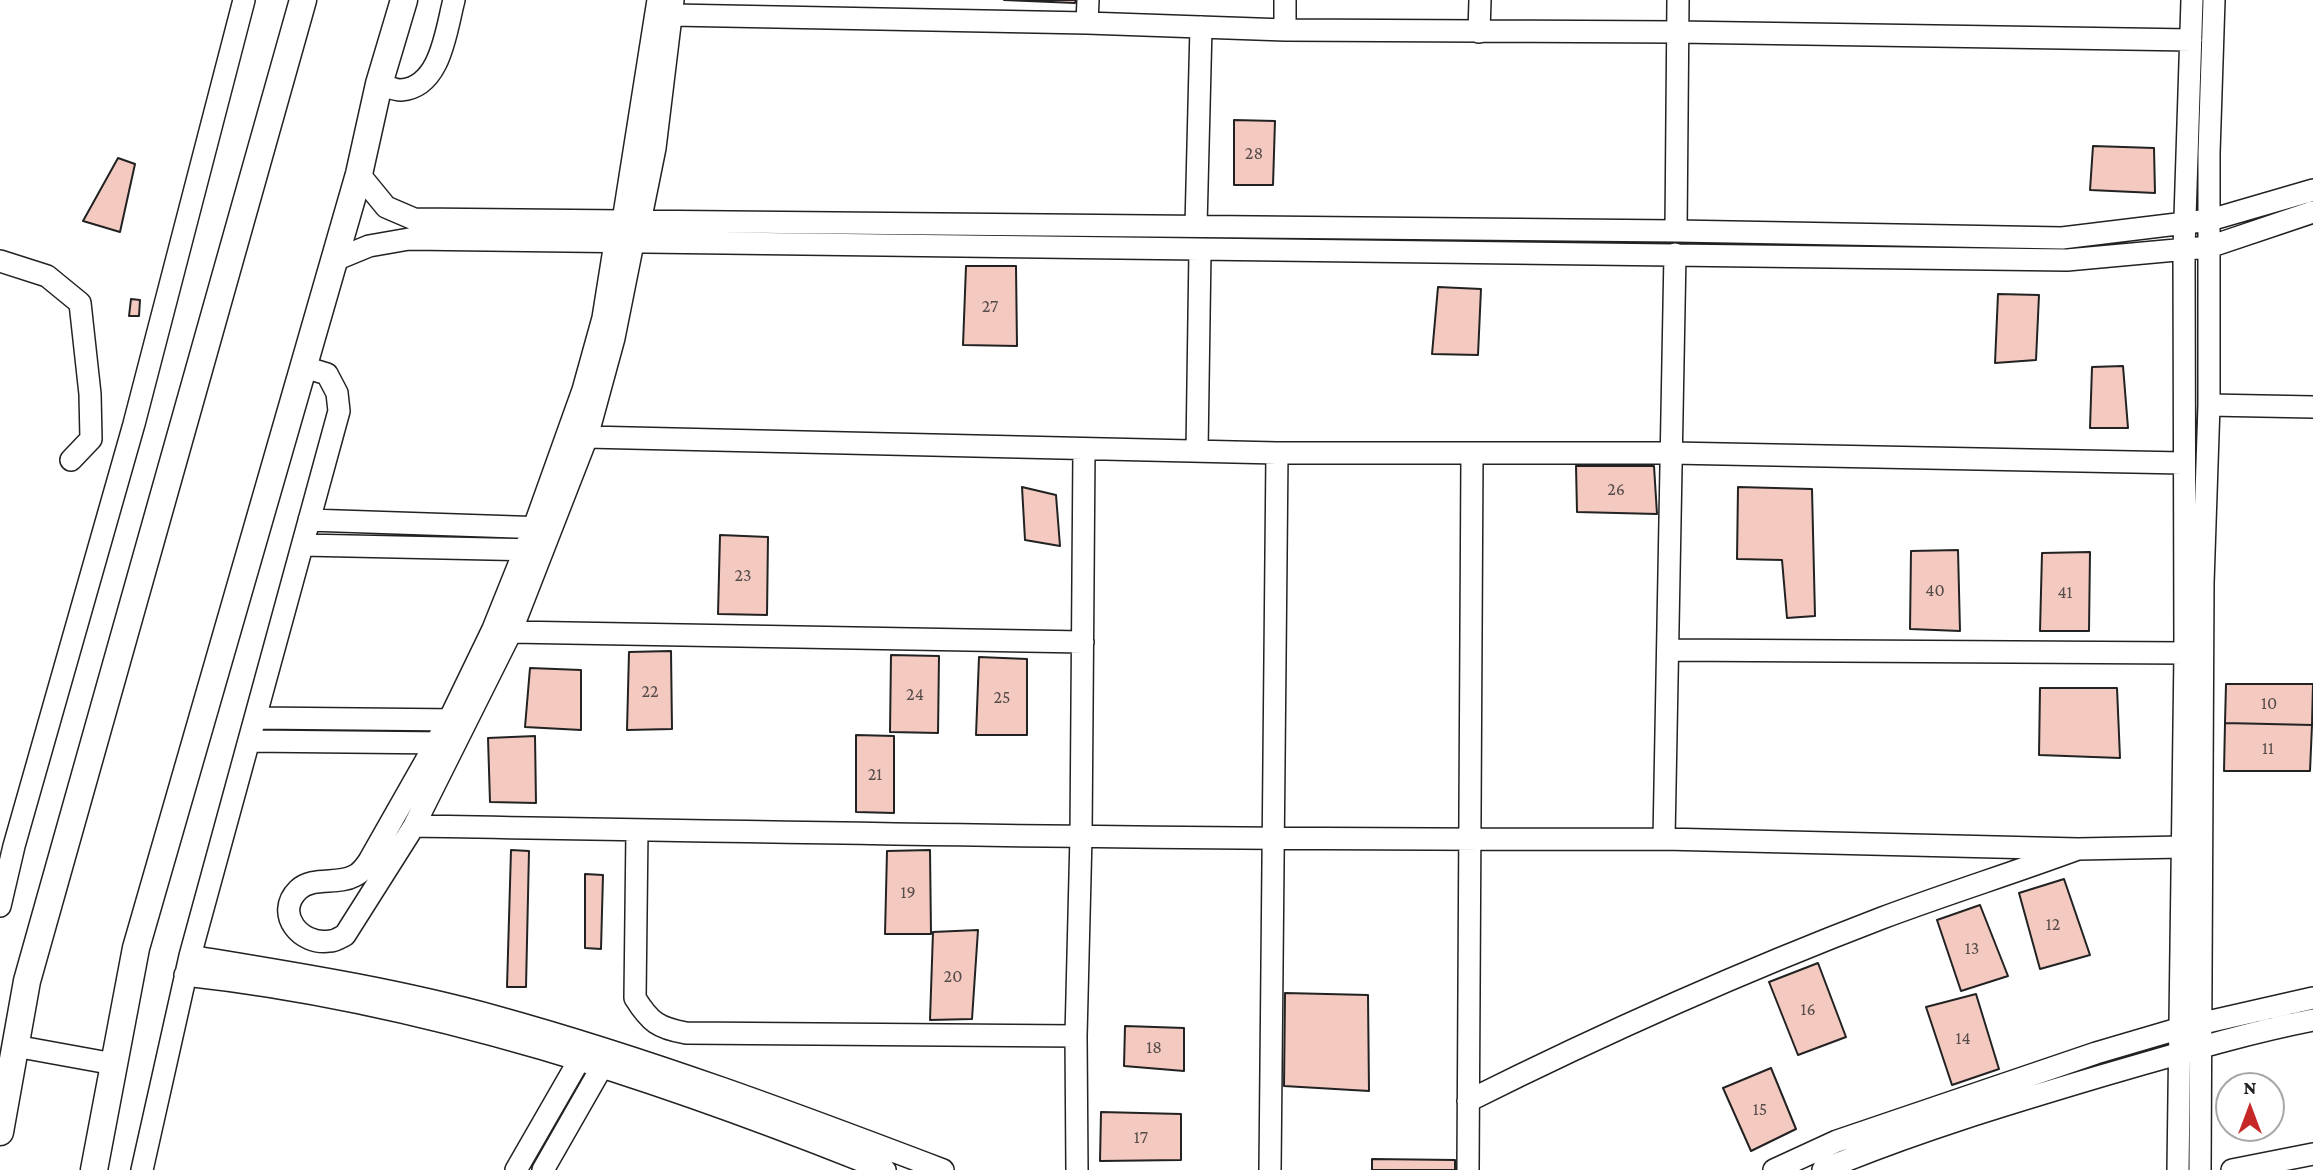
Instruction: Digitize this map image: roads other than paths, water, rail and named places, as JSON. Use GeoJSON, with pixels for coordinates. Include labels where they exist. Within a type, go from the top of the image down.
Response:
{"type":"FeatureCollection","features":[{"type":"Feature","properties":{"kind":"main road"},"geometry":{"type":"LineString","coordinates":[[0,1132],[27,981],[303,0]]}},
{"type":"Feature","properties":{"kind":"main road"},"geometry":{"type":"LineString","coordinates":[[94,1170],[136,948],[335,260],[359,174],[379,84],[404,0]]}},
{"type":"Feature","properties":{"kind":"street"},"geometry":{"type":"LineString","coordinates":[[0,906],[7,842],[134,424],[244,0]]}},
{"type":"Feature","properties":{"kind":"street"},"geometry":{"type":"LineString","coordinates":[[379,84],[398,90],[412,87],[427,78],[437,62],[454,0]]}},
{"type":"Feature","properties":{"kind":"street"},"geometry":{"type":"LineString","coordinates":[[1087,23],[1088,0]]}},
{"type":"Feature","properties":{"kind":"street"},"geometry":{"type":"LineString","coordinates":[[1285,0],[1285,30]]}},
{"type":"Feature","properties":{"kind":"street"},"geometry":{"type":"LineString","coordinates":[[1479,32],[1480,0]]}},
{"type":"Feature","properties":{"kind":"street"},"geometry":{"type":"LineString","coordinates":[[1676,231],[1678,0]]}},
{"type":"Feature","properties":{"kind":"street"},"geometry":{"type":"LineString","coordinates":[[2178,1170],[2185,653],[2184,249],[2192,0]]}},
{"type":"Feature","properties":{"kind":"street"},"geometry":{"type":"LineString","coordinates":[[2200,1170],[2203,583],[2209,405],[2209,153],[2214,0]]}},
{"type":"Feature","properties":{"kind":"street"},"geometry":{"type":"LineString","coordinates":[[631,222],[655,148],[668,5],[888,10],[1087,23],[1285,30],[1678,32],[2191,40]]}},
{"type":"Feature","properties":{"kind":"street"},"geometry":{"type":"LineString","coordinates":[[1196,226],[1201,27]]}},
{"type":"Feature","properties":{"kind":"street"},"geometry":{"type":"LineString","coordinates":[[359,174],[386,207],[414,219],[1676,231],[2062,238],[2210,220],[2313,190]]}},
{"type":"Feature","properties":{"kind":"street"},"geometry":{"type":"LineString","coordinates":[[335,260],[369,246],[409,239],[2067,260],[2209,247],[2313,212]]}},
{"type":"Feature","properties":{"kind":"street"},"geometry":{"type":"LineString","coordinates":[[458,720],[493,629],[587,437],[614,338],[624,243]]}},
{"type":"Feature","properties":{"kind":"street"},"geometry":{"type":"LineString","coordinates":[[543,528],[624,243]]}},
{"type":"Feature","properties":{"kind":"street"},"geometry":{"type":"LineString","coordinates":[[1197,451],[1200,250]]}},
{"type":"Feature","properties":{"kind":"street"},"geometry":{"type":"LineString","coordinates":[[1664,839],[1675,254]]}},
{"type":"Feature","properties":{"kind":"street"},"geometry":{"type":"LineString","coordinates":[[0,261],[47,276],[80,303],[90,394],[91,439],[71,460]]}},
{"type":"Feature","properties":{"kind":"street"},"geometry":{"type":"LineString","coordinates":[[142,1170],[188,966],[339,411],[337,393],[327,374],[304,367]]}},
{"type":"Feature","properties":{"kind":"street"},"geometry":{"type":"LineString","coordinates":[[2209,405],[2313,407]]}},
{"type":"Feature","properties":{"kind":"street"},"geometry":{"type":"LineString","coordinates":[[587,437],[1277,453],[1672,453],[2183,463]]}},
{"type":"Feature","properties":{"kind":"street"},"geometry":{"type":"LineString","coordinates":[[1077,1170],[1076,1035],[1081,836],[1084,449]]}},
{"type":"Feature","properties":{"kind":"street"},"geometry":{"type":"LineString","coordinates":[[1270,1170],[1277,453]]}},
{"type":"Feature","properties":{"kind":"street"},"geometry":{"type":"LineString","coordinates":[[1468,1170],[1472,454]]}},
{"type":"Feature","properties":{"kind":"street"},"geometry":{"type":"LineString","coordinates":[[309,520],[543,528]]}},
{"type":"Feature","properties":{"kind":"street"},"geometry":{"type":"LineString","coordinates":[[303,544],[533,550]]}},
{"type":"Feature","properties":{"kind":"street"},"geometry":{"type":"LineString","coordinates":[[446,743],[414,826],[345,935],[331,941],[300,935],[292,924],[289,911],[292,898],[300,888],[351,878],[369,861],[446,743],[511,632],[533,550]]}},
{"type":"Feature","properties":{"kind":"street"},"geometry":{"type":"LineString","coordinates":[[511,632],[1083,642]]}},
{"type":"Feature","properties":{"kind":"street"},"geometry":{"type":"LineString","coordinates":[[1668,650],[2185,653]]}},
{"type":"Feature","properties":{"kind":"street"},"geometry":{"type":"LineString","coordinates":[[255,718],[458,720]]}},
{"type":"Feature","properties":{"kind":"street"},"geometry":{"type":"LineString","coordinates":[[249,741],[446,743]]}},
{"type":"Feature","properties":{"kind":"street"},"geometry":{"type":"LineString","coordinates":[[414,826],[1273,838],[1664,839],[2078,849],[2182,847]]}},
{"type":"Feature","properties":{"kind":"street"},"geometry":{"type":"LineString","coordinates":[[637,830],[635,998],[646,1016],[664,1029],[686,1033],[1076,1035]]}},
{"type":"Feature","properties":{"kind":"street"},"geometry":{"type":"LineString","coordinates":[[1468,1101],[1615,1030],[1784,958],[1882,918],[2078,849]]}},
{"type":"Feature","properties":{"kind":"street"},"geometry":{"type":"LineString","coordinates":[[188,966],[393,992],[495,1016],[584,1052],[802,1116],[943,1170]]}},
{"type":"Feature","properties":{"kind":"street"},"geometry":{"type":"LineString","coordinates":[[1774,1170],[1837,1141],[2096,1053],[2181,1028],[2313,998]]}},
{"type":"Feature","properties":{"kind":"street"},"geometry":{"type":"LineString","coordinates":[[1823,1170],[1878,1147],[1991,1109],[2180,1053],[2313,1020]]}},
{"type":"Feature","properties":{"kind":"street"},"geometry":{"type":"LineString","coordinates":[[15,1046],[114,1064]]}},
{"type":"Feature","properties":{"kind":"street"},"geometry":{"type":"LineString","coordinates":[[516,1170],[584,1052]]}},
{"type":"Feature","properties":{"kind":"street"},"geometry":{"type":"LineString","coordinates":[[543,1170],[607,1059]]}},
{"type":"Feature","properties":{"kind":"street"},"geometry":{"type":"LineString","coordinates":[[607,1059],[885,1170]]}},
{"type":"Feature","properties":{"kind":"street"},"geometry":{"type":"LineString","coordinates":[[2232,1170],[2313,1154]]}}]}
